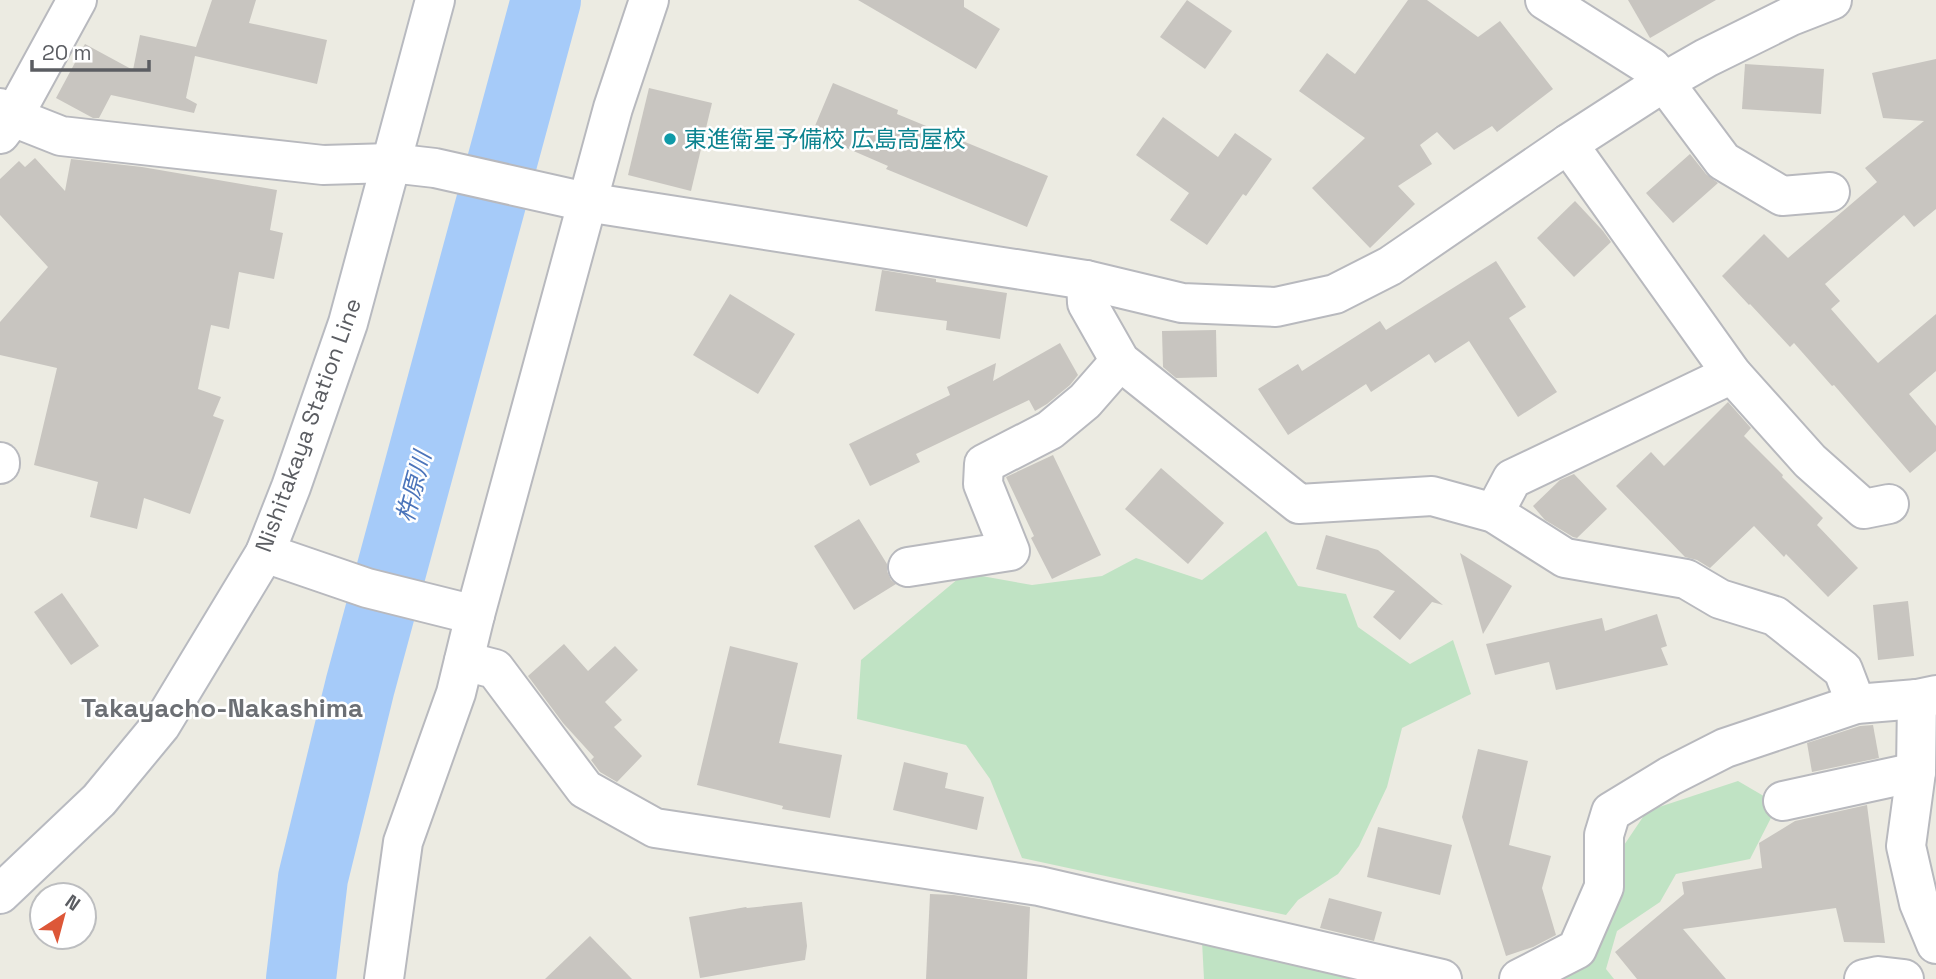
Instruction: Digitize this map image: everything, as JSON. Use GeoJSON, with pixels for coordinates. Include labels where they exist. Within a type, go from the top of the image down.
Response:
{"type":"FeatureCollection","features":[{"type":"Feature","properties":{"kind":"street"},"geometry":{"type":"LineString","coordinates":[[77,0],[4,120],[61,136],[323,165],[391,163],[435,168],[577,200],[1086,280],[1182,303],[1276,307],[1335,294],[1390,266],[1664,82],[1791,16],[1832,0]]}},
{"type":"Feature","properties":{"kind":"street","name":"Nishitakaya Station Line"},"geometry":{"type":"LineString","coordinates":[[0,894],[99,800],[161,725],[265,553],[348,323],[435,0]]}},
{"type":"Feature","properties":{"kind":"street"},"geometry":{"type":"LineString","coordinates":[[384,979],[403,842],[456,693],[464,662],[464,612],[577,200],[649,0]]}},
{"type":"Feature","properties":{"kind":"street"},"geometry":{"type":"LineString","coordinates":[[1545,0],[1651,67],[1723,160],[1782,196],[1830,192]]}},
{"type":"Feature","properties":{"kind":"street"},"geometry":{"type":"LineString","coordinates":[[1568,144],[1732,374],[1810,461],[1864,509],[1889,503]]}},
{"type":"Feature","properties":{"kind":"street"},"geometry":{"type":"LineString","coordinates":[[1086,280],[1087,303],[1119,361],[1299,504],[1433,496],[1494,513],[1565,558],[1686,579],[1720,599],[1775,616],[1843,670],[1856,704]]}},
{"type":"Feature","properties":{"kind":"street"},"geometry":{"type":"LineString","coordinates":[[908,567],[1010,551],[982,484],[984,464],[1050,430],[1085,401],[1119,361]]}},
{"type":"Feature","properties":{"kind":"street"},"geometry":{"type":"LineString","coordinates":[[1494,513],[1512,479],[1732,374]]}},
{"type":"Feature","properties":{"kind":"street"},"geometry":{"type":"LineString","coordinates":[[265,553],[367,588],[464,612]]}},
{"type":"Feature","properties":{"kind":"street"},"geometry":{"type":"LineString","coordinates":[[464,662],[495,669],[585,789],[655,828],[1039,886],[1442,979]]}},
{"type":"Feature","properties":{"kind":"street"},"geometry":{"type":"LineString","coordinates":[[1519,979],[1577,948],[1604,887],[1604,835],[1611,812],[1670,776],[1725,748],[1856,704],[1927,697],[1906,846],[1919,903],[1936,944]]}},
{"type":"Feature","properties":{"kind":"street"},"geometry":{"type":"LineString","coordinates":[[1783,801],[1916,772]]}},
{"type":"Feature","properties":{"kind":"street"},"geometry":{"type":"LineString","coordinates":[[1864,979],[1878,976],[1904,979]]}},
{"type":"Feature","properties":{"kind":"green space"},"geometry":{"type":"Polygon","coordinates":[[[1266,531],[1298,586],[1346,594],[1358,627],[1410,664],[1453,640],[1471,694],[1402,728],[1387,787],[1359,846],[1338,874],[1298,900],[1286,915],[1022,858],[990,779],[966,745],[857,719],[861,660],[965,573],[1032,585],[1102,576],[1136,558],[1202,580],[1266,531]]]}},
{"type":"Feature","properties":{"kind":"green space"},"geometry":{"type":"Polygon","coordinates":[[[1738,781],[1791,812],[1774,812],[1750,859],[1676,874],[1660,902],[1617,931],[1606,969],[1614,979],[1546,979],[1614,860],[1647,811],[1738,781]]]}},
{"type":"Feature","properties":{"kind":"green space"},"geometry":{"type":"Polygon","coordinates":[[[1202,941],[1405,979],[1204,979],[1202,941]]]}},
{"type":"Feature","properties":{"kind":"building"},"geometry":{"type":"Polygon","coordinates":[[[212,0],[256,0],[249,23],[327,40],[317,84],[195,56],[186,98],[197,104],[194,113],[111,95],[99,118],[93,118],[56,98],[85,44],[133,70],[140,35],[196,47],[212,0]]]}},
{"type":"Feature","properties":{"kind":"building"},"geometry":{"type":"Polygon","coordinates":[[[858,0],[964,0],[964,7],[1000,29],[976,69],[858,0]]]}},
{"type":"Feature","properties":{"kind":"building"},"geometry":{"type":"Polygon","coordinates":[[[1187,0],[1232,31],[1205,69],[1160,37],[1187,0]]]}},
{"type":"Feature","properties":{"kind":"building"},"geometry":{"type":"Polygon","coordinates":[[[1408,0],[1427,0],[1478,37],[1500,21],[1553,89],[1497,132],[1492,126],[1454,150],[1437,132],[1420,145],[1432,164],[1398,186],[1415,204],[1370,248],[1312,188],[1365,138],[1299,91],[1327,53],[1355,74],[1408,0]]]}},
{"type":"Feature","properties":{"kind":"building"},"geometry":{"type":"Polygon","coordinates":[[[1628,0],[1716,0],[1650,38],[1628,0]]]}},
{"type":"Feature","properties":{"kind":"building"},"geometry":{"type":"Polygon","coordinates":[[[1936,59],[1936,209],[1914,227],[1904,215],[1825,284],[1840,301],[1831,309],[1878,363],[1936,314],[1936,371],[1909,394],[1936,426],[1936,451],[1910,473],[1794,343],[1790,347],[1722,276],[1764,234],[1788,258],[1877,182],[1865,168],[1924,121],[1883,118],[1872,73],[1936,59]]]}},
{"type":"Feature","properties":{"kind":"building"},"geometry":{"type":"Polygon","coordinates":[[[1745,64],[1824,69],[1821,114],[1742,109],[1745,64]]]}},
{"type":"Feature","properties":{"kind":"building"},"geometry":{"type":"Polygon","coordinates":[[[833,83],[898,110],[897,114],[1048,176],[1027,227],[886,169],[888,166],[812,133],[833,83]]]}},
{"type":"Feature","properties":{"kind":"building","name":"東進衛星予備校 広島高屋校"},"geometry":{"type":"Polygon","coordinates":[[[649,88],[712,103],[691,191],[628,175],[649,88]]]}},
{"type":"Feature","properties":{"kind":"building"},"geometry":{"type":"Polygon","coordinates":[[[1163,117],[1218,157],[1235,133],[1272,159],[1207,245],[1170,220],[1189,193],[1136,155],[1163,117]]]}},
{"type":"Feature","properties":{"kind":"building"},"geometry":{"type":"Polygon","coordinates":[[[1690,154],[1706,174],[1718,183],[1673,223],[1646,193],[1690,154]]]}},
{"type":"Feature","properties":{"kind":"building"},"geometry":{"type":"Polygon","coordinates":[[[35,158],[65,191],[71,159],[142,167],[277,190],[270,230],[283,233],[274,279],[239,272],[229,329],[211,325],[198,389],[221,397],[213,416],[224,420],[190,514],[144,498],[137,529],[90,517],[98,482],[34,465],[57,368],[0,355],[0,322],[48,267],[0,215],[0,179],[19,161],[25,167],[35,158]]]}},
{"type":"Feature","properties":{"kind":"building"},"geometry":{"type":"Polygon","coordinates":[[[1575,201],[1611,242],[1574,277],[1537,238],[1575,201]]]}},
{"type":"Feature","properties":{"kind":"building"},"geometry":{"type":"Polygon","coordinates":[[[1496,261],[1526,307],[1509,318],[1557,392],[1518,417],[1469,341],[1435,363],[1429,354],[1371,392],[1366,384],[1288,435],[1258,389],[1298,364],[1302,371],[1380,321],[1386,330],[1496,261]]]}},
{"type":"Feature","properties":{"kind":"building"},"geometry":{"type":"Polygon","coordinates":[[[882,270],[1007,293],[1000,339],[946,330],[947,321],[875,311],[882,270]]]}},
{"type":"Feature","properties":{"kind":"building"},"geometry":{"type":"Polygon","coordinates":[[[730,294],[795,334],[758,394],[693,355],[730,294]]]}},
{"type":"Feature","properties":{"kind":"building"},"geometry":{"type":"Polygon","coordinates":[[[1216,330],[1217,377],[1176,378],[1163,367],[1162,331],[1216,330]]]}},
{"type":"Feature","properties":{"kind":"building"},"geometry":{"type":"Polygon","coordinates":[[[1060,343],[1078,375],[1047,404],[1035,411],[1029,400],[916,454],[920,462],[870,486],[849,444],[950,395],[947,387],[996,363],[993,381],[1060,343]]]}},
{"type":"Feature","properties":{"kind":"building"},"geometry":{"type":"Polygon","coordinates":[[[1728,402],[1751,428],[1744,436],[1823,518],[1817,525],[1858,568],[1828,597],[1754,526],[1710,568],[1685,557],[1616,486],[1651,452],[1664,466],[1728,402]]]}},
{"type":"Feature","properties":{"kind":"building"},"geometry":{"type":"Polygon","coordinates":[[[1053,455],[1101,555],[1052,579],[1031,538],[1034,536],[1006,477],[1053,455]]]}},
{"type":"Feature","properties":{"kind":"building"},"geometry":{"type":"Polygon","coordinates":[[[1161,468],[1224,523],[1188,564],[1125,509],[1161,468]]]}},
{"type":"Feature","properties":{"kind":"building"},"geometry":{"type":"Polygon","coordinates":[[[1574,474],[1607,509],[1577,538],[1545,520],[1533,506],[1560,480],[1574,474]]]}},
{"type":"Feature","properties":{"kind":"building"},"geometry":{"type":"Polygon","coordinates":[[[859,519],[887,564],[891,580],[896,584],[854,610],[814,546],[859,519]]]}},
{"type":"Feature","properties":{"kind":"building"},"geometry":{"type":"Polygon","coordinates":[[[1326,535],[1378,550],[1443,605],[1432,602],[1400,640],[1373,617],[1395,591],[1316,569],[1326,535]]]}},
{"type":"Feature","properties":{"kind":"building"},"geometry":{"type":"Polygon","coordinates":[[[1460,553],[1512,586],[1483,634],[1460,553]]]}},
{"type":"Feature","properties":{"kind":"building"},"geometry":{"type":"Polygon","coordinates":[[[62,593],[99,646],[71,665],[34,612],[62,593]]]}},
{"type":"Feature","properties":{"kind":"building"},"geometry":{"type":"Polygon","coordinates":[[[1908,601],[1914,656],[1878,660],[1873,605],[1908,601]]]}},
{"type":"Feature","properties":{"kind":"building"},"geometry":{"type":"Polygon","coordinates":[[[1657,614],[1667,646],[1661,648],[1668,665],[1556,690],[1549,662],[1495,675],[1486,644],[1602,618],[1605,631],[1657,614]]]}},
{"type":"Feature","properties":{"kind":"building"},"geometry":{"type":"Polygon","coordinates":[[[564,644],[588,671],[615,646],[638,670],[605,702],[622,720],[614,727],[642,756],[617,782],[600,772],[591,760],[594,757],[563,723],[528,676],[564,644]]]}},
{"type":"Feature","properties":{"kind":"building"},"geometry":{"type":"Polygon","coordinates":[[[730,646],[798,663],[779,743],[842,755],[830,818],[782,809],[783,806],[697,785],[730,646]]]}},
{"type":"Feature","properties":{"kind":"building"},"geometry":{"type":"Polygon","coordinates":[[[1873,725],[1879,758],[1812,772],[1807,743],[1860,726],[1873,725]]]}},
{"type":"Feature","properties":{"kind":"building"},"geometry":{"type":"Polygon","coordinates":[[[1478,749],[1528,761],[1509,845],[1551,856],[1542,888],[1556,935],[1533,947],[1506,956],[1462,817],[1478,749]]]}},
{"type":"Feature","properties":{"kind":"building"},"geometry":{"type":"Polygon","coordinates":[[[904,762],[948,773],[945,788],[984,797],[977,830],[893,810],[904,762]]]}},
{"type":"Feature","properties":{"kind":"building"},"geometry":{"type":"Polygon","coordinates":[[[1867,805],[1885,943],[1844,942],[1836,908],[1683,929],[1726,979],[1637,979],[1615,952],[1684,894],[1682,882],[1762,868],[1759,843],[1795,821],[1867,805]]]}},
{"type":"Feature","properties":{"kind":"building"},"geometry":{"type":"Polygon","coordinates":[[[1378,827],[1452,845],[1440,895],[1367,877],[1378,827]]]}},
{"type":"Feature","properties":{"kind":"building"},"geometry":{"type":"Polygon","coordinates":[[[930,894],[954,895],[1030,907],[1027,979],[926,979],[930,894]]]}},
{"type":"Feature","properties":{"kind":"building"},"geometry":{"type":"Polygon","coordinates":[[[1329,898],[1382,912],[1374,941],[1320,928],[1329,898]]]}},
{"type":"Feature","properties":{"kind":"building"},"geometry":{"type":"Polygon","coordinates":[[[802,902],[807,946],[805,960],[700,978],[689,917],[746,907],[802,902]]]}},
{"type":"Feature","properties":{"kind":"building"},"geometry":{"type":"Polygon","coordinates":[[[590,936],[632,979],[545,979],[590,936]]]}},
{"type":"Feature","properties":{"kind":"waterway","name":"杵原川"},"geometry":{"type":"LineString","coordinates":[[301,979],[313,878],[360,686],[546,0]]}},
{"type":"Feature","properties":{"kind":"place","name":"東進衛星予備校 広島高屋校"},"geometry":{"type":"Point","coordinates":[670,139]}},
{"type":"Feature","properties":{"kind":"district","name":"Takayacho-Nakashima"},"geometry":{"type":"Point","coordinates":[222,708]}}]}
